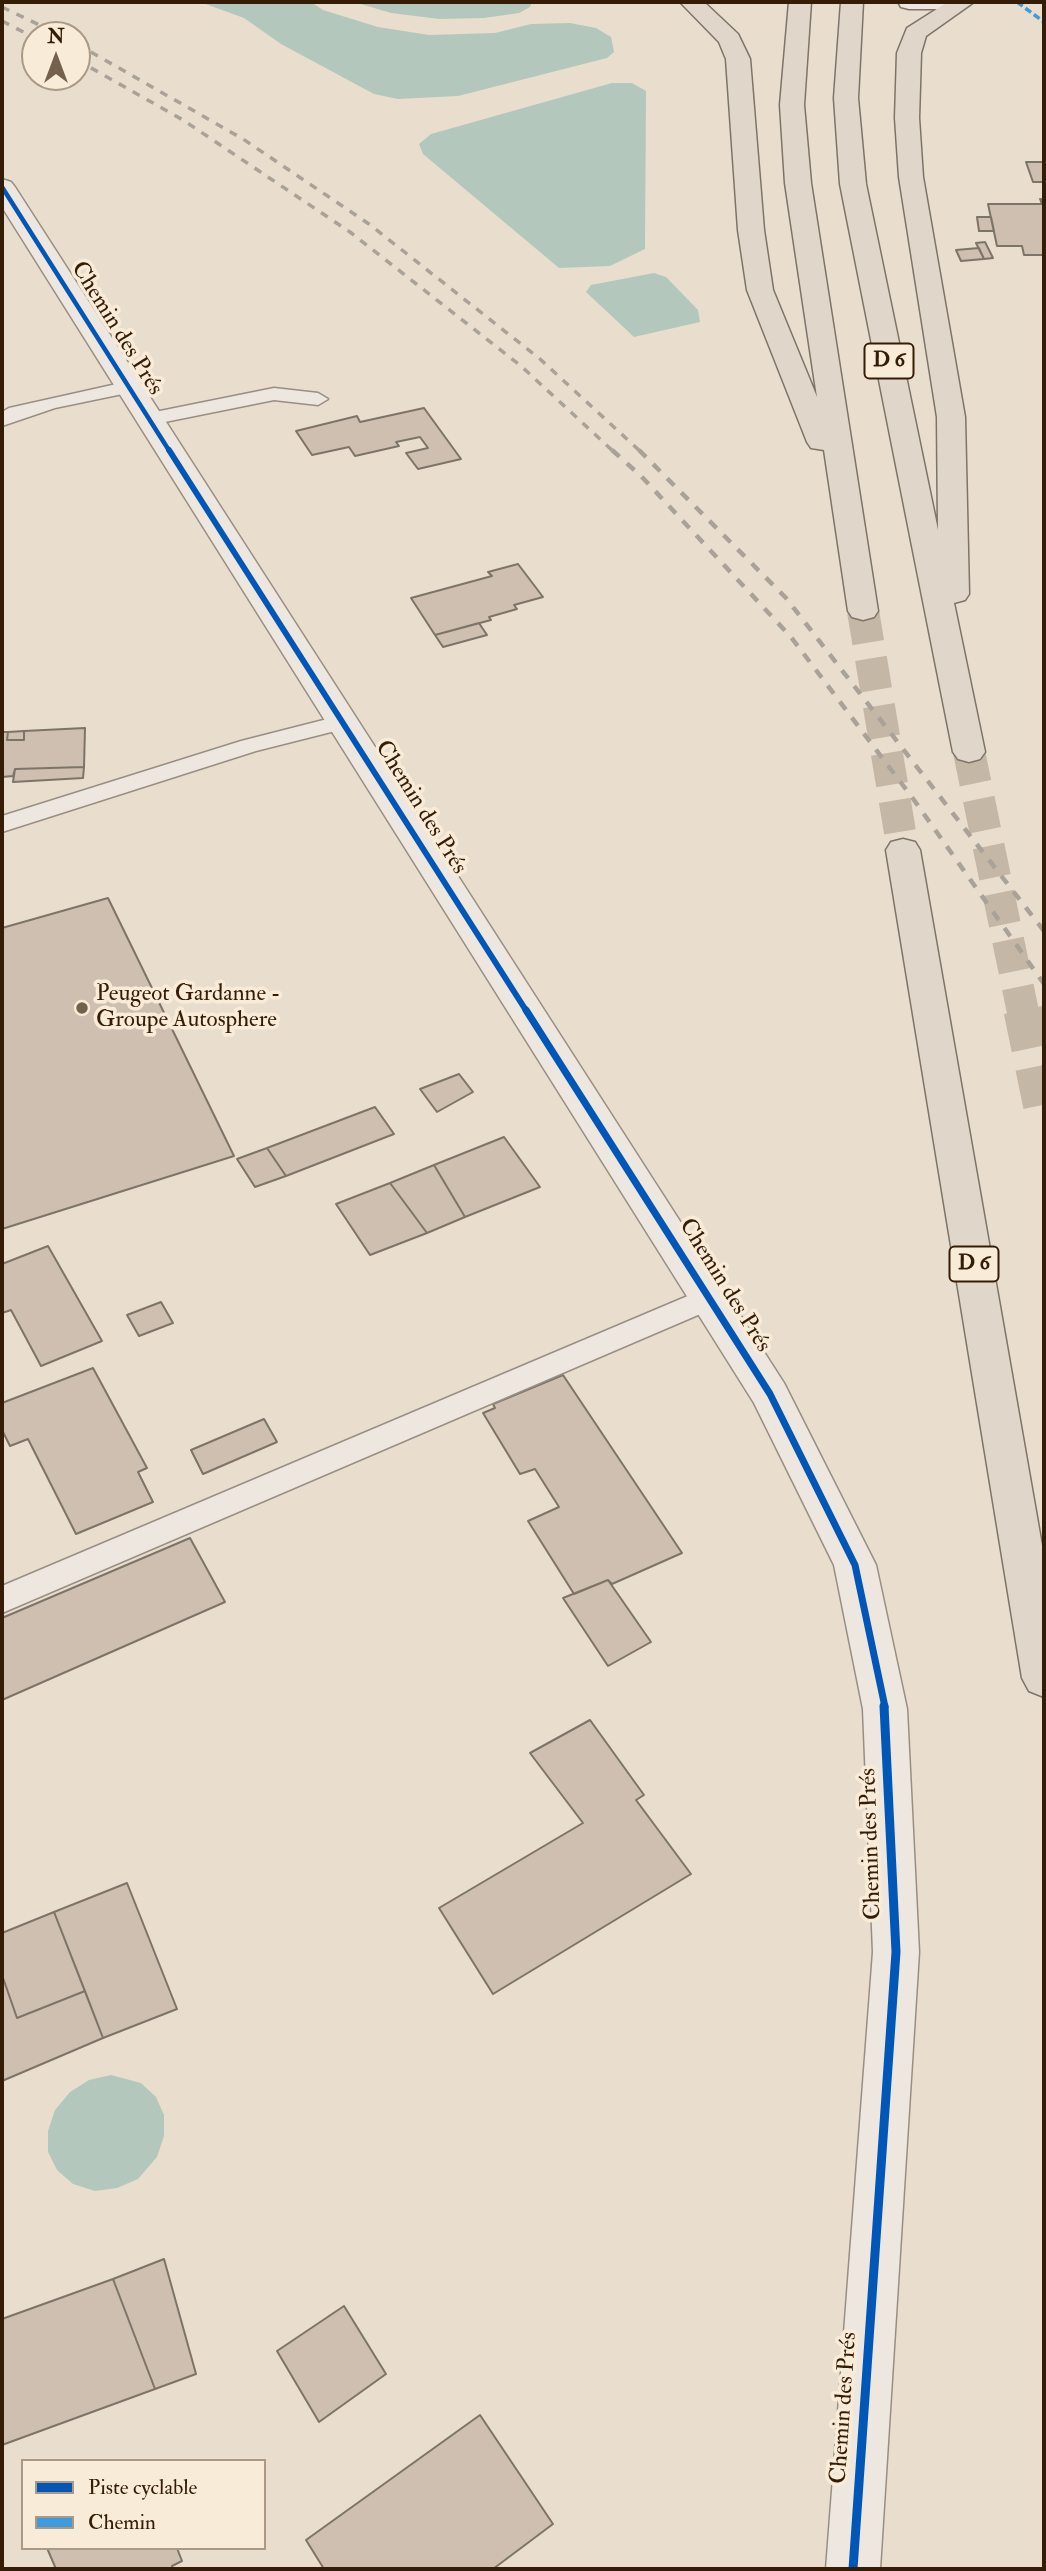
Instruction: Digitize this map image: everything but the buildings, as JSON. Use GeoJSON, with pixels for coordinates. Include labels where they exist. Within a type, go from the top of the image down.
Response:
{"type":"FeatureCollection","features":[{"type":"Feature","properties":{"kind":"highway"},"geometry":{"type":"LineString","coordinates":[[691,2],[730,38],[738,59],[751,230],[760,289],[844,499]]}},
{"type":"Feature","properties":{"kind":"highway"},"geometry":{"type":"LineString","coordinates":[[800,2],[795,28],[792,105],[798,183],[863,611]]}},
{"type":"Feature","properties":{"kind":"highway","name":"D 6"},"geometry":{"type":"LineString","coordinates":[[852,2],[848,32],[846,98],[853,184],[969,752]]}},
{"type":"Feature","properties":{"kind":"highway"},"geometry":{"type":"LineString","coordinates":[[955,687],[951,417],[911,177],[907,118],[909,53],[915,33],[962,2]]}},
{"type":"Feature","properties":{"kind":"highway","name":"D 6"},"geometry":{"type":"LineString","coordinates":[[903,850],[1044,1678]]}},
{"type":"Feature","properties":{"kind":"street"},"geometry":{"type":"LineString","coordinates":[[909,2],[962,2]]}},
{"type":"Feature","properties":{"kind":"street","name":"Chemin des Prés"},"geometry":{"type":"LineString","coordinates":[[2,187],[770,1394],[855,1565],[885,1709],[896,1951],[853,2569]]}},
{"type":"Feature","properties":{"kind":"lane"},"geometry":{"type":"LineString","coordinates":[[2,420],[16,412],[53,402],[140,403],[274,394],[318,399]]}},
{"type":"Feature","properties":{"kind":"lane"},"geometry":{"type":"LineString","coordinates":[[2,824],[249,746],[343,722]]}},
{"type":"Feature","properties":{"kind":"lane"},"geometry":{"type":"LineString","coordinates":[[2,1600],[709,1298]]}},
{"type":"Feature","properties":{"kind":"shaded area"},"geometry":{"type":"Polygon","coordinates":[[[200,2],[311,2],[323,10],[378,27],[429,35],[495,33],[531,24],[570,23],[596,28],[611,37],[614,52],[607,58],[458,96],[398,99],[374,94],[281,44],[244,18],[200,2]]]}},
{"type":"Feature","properties":{"kind":"shaded area"},"geometry":{"type":"Polygon","coordinates":[[[354,2],[532,2],[530,7],[519,13],[484,18],[440,19],[391,13],[354,2]]]}},
{"type":"Feature","properties":{"kind":"shaded area"},"geometry":{"type":"Polygon","coordinates":[[[612,83],[632,83],[646,91],[645,249],[610,266],[559,268],[423,154],[419,144],[431,134],[612,83]]]}},
{"type":"Feature","properties":{"kind":"shaded area"},"geometry":{"type":"Polygon","coordinates":[[[654,273],[666,277],[698,310],[700,322],[634,337],[586,292],[591,285],[654,273]]]}},
{"type":"Feature","properties":{"kind":"shaded area"},"geometry":{"type":"Polygon","coordinates":[[[111,2075],[141,2083],[156,2097],[164,2115],[164,2136],[157,2157],[138,2179],[117,2188],[95,2191],[73,2184],[57,2170],[48,2152],[48,2131],[55,2110],[70,2092],[89,2080],[111,2075]]]}},
{"type":"Feature","properties":{"kind":"tunnel"},"geometry":{"type":"LineString","coordinates":[[863,611],[903,850]]}},
{"type":"Feature","properties":{"kind":"tunnel"},"geometry":{"type":"LineString","coordinates":[[969,752],[1023,1012]]}},
{"type":"Feature","properties":{"kind":"tunnel"},"geometry":{"type":"LineString","coordinates":[[1023,1010],[1044,1112]]}},
{"type":"Feature","properties":{"kind":"railway"},"geometry":{"type":"LineString","coordinates":[[2,7],[31,21]]}},
{"type":"Feature","properties":{"kind":"railway"},"geometry":{"type":"LineString","coordinates":[[2,21],[21,31]]}},
{"type":"Feature","properties":{"kind":"railway"},"geometry":{"type":"LineString","coordinates":[[91,52],[243,139],[369,224],[540,359],[641,452]]}},
{"type":"Feature","properties":{"kind":"railway"},"geometry":{"type":"LineString","coordinates":[[91,68],[183,120],[350,232],[521,366],[614,452]]}},
{"type":"Feature","properties":{"kind":"railway"},"geometry":{"type":"LineString","coordinates":[[612,450],[641,476],[791,637],[914,800],[1044,984]]}},
{"type":"Feature","properties":{"kind":"railway"},"geometry":{"type":"LineString","coordinates":[[641,452],[786,598],[1044,931]]}},
{"type":"Feature","properties":{"kind":"marked path"},"geometry":{"type":"LineString","coordinates":[[1017,2],[1044,22]]}},
{"type":"Feature","properties":{"kind":"cycle path"},"geometry":{"type":"LineString","coordinates":[[2,187],[770,1394],[855,1565],[885,1709],[896,1952],[853,2569]]}},
{"type":"Feature","properties":{"kind":"place","name":"Peugeot Gardanne - Groupe Autosphere"},"geometry":{"type":"Point","coordinates":[82,1008]}}]}
